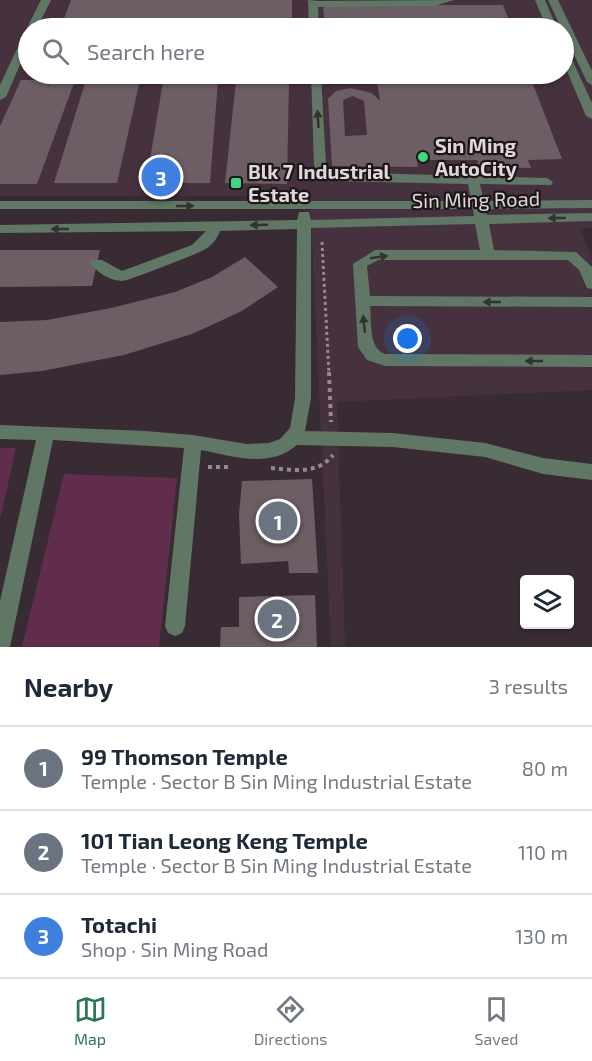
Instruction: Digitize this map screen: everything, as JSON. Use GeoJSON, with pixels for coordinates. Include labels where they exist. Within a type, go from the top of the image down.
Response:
{"type":"FeatureCollection","features":[{"type":"Feature","properties":{"kind":"street"},"geometry":{"type":"LineString","coordinates":[[37,18],[46,0]]}},
{"type":"Feature","properties":{"kind":"street"},"geometry":{"type":"LineString","coordinates":[[314,18],[313,2],[434,3],[449,0]]}},
{"type":"Feature","properties":{"kind":"street"},"geometry":{"type":"LineString","coordinates":[[540,0],[548,18]]}},
{"type":"Feature","properties":{"kind":"street"},"geometry":{"type":"LineString","coordinates":[[553,0],[563,18]]}},
{"type":"Feature","properties":{"kind":"street"},"geometry":{"type":"LineString","coordinates":[[574,38],[587,62],[592,82]]}},
{"type":"Feature","properties":{"kind":"street"},"geometry":{"type":"LineString","coordinates":[[0,97],[18,58]]}},
{"type":"Feature","properties":{"kind":"street"},"geometry":{"type":"LineString","coordinates":[[574,73],[588,99],[592,116]]}},
{"type":"Feature","properties":{"kind":"street"},"geometry":{"type":"LineString","coordinates":[[316,84],[320,165],[324,174],[341,180],[472,179],[547,182]]}},
{"type":"Feature","properties":{"kind":"street"},"geometry":{"type":"LineString","coordinates":[[472,179],[488,255]]}},
{"type":"Feature","properties":{"kind":"street"},"geometry":{"type":"LineString","coordinates":[[567,204],[592,194]]}},
{"type":"Feature","properties":{"kind":"street","name":"Sin Ming Road"},"geometry":{"type":"LineString","coordinates":[[0,205],[477,206],[592,204]]}},
{"type":"Feature","properties":{"kind":"street"},"geometry":{"type":"LineString","coordinates":[[295,438],[300,426],[303,398],[304,206]]}},
{"type":"Feature","properties":{"kind":"street","name":"Sin Ming Road"},"geometry":{"type":"LineString","coordinates":[[0,229],[592,218]]}},
{"type":"Feature","properties":{"kind":"street"},"geometry":{"type":"LineString","coordinates":[[97,263],[109,272],[122,276],[140,271],[197,248],[211,237],[215,226]]}},
{"type":"Feature","properties":{"kind":"street"},"geometry":{"type":"LineString","coordinates":[[592,284],[585,267],[571,255],[375,255],[360,264],[366,347],[373,356],[385,360],[592,361]]}},
{"type":"Feature","properties":{"kind":"street"},"geometry":{"type":"LineString","coordinates":[[362,301],[592,302]]}},
{"type":"Feature","properties":{"kind":"street"},"geometry":{"type":"LineString","coordinates":[[0,432],[46,432],[193,442],[260,452],[279,448],[295,438],[393,440],[485,450],[543,466],[592,472]]}},
{"type":"Feature","properties":{"kind":"street"},"geometry":{"type":"LineString","coordinates":[[0,647],[31,512],[46,432]]}},
{"type":"Feature","properties":{"kind":"street"},"geometry":{"type":"LineString","coordinates":[[175,626],[193,442]]}},
{"type":"Feature","properties":{"kind":"shaded area"},"geometry":{"type":"Polygon","coordinates":[[[0,0],[592,0],[592,228],[580,228],[592,261],[592,390],[337,402],[345,647],[331,647],[310,196],[0,196],[0,0]]]}},
{"type":"Feature","properties":{"kind":"shaded area"},"geometry":{"type":"Polygon","coordinates":[[[0,448],[16,448],[0,520],[0,448]]]}},
{"type":"Feature","properties":{"kind":"shaded area"},"geometry":{"type":"Polygon","coordinates":[[[64,474],[177,478],[159,647],[22,647],[64,474]]]}},
{"type":"Feature","properties":{"kind":"building"},"geometry":{"type":"Polygon","coordinates":[[[71,0],[292,0],[292,18],[64,18],[71,0]]]}},
{"type":"Feature","properties":{"kind":"building"},"geometry":{"type":"Polygon","coordinates":[[[323,5],[503,5],[508,18],[324,18],[323,5]]]}},
{"type":"Feature","properties":{"kind":"building"},"geometry":{"type":"Polygon","coordinates":[[[19,84],[74,84],[37,184],[0,184],[0,126],[19,84]]]}},
{"type":"Feature","properties":{"kind":"building"},"geometry":{"type":"Polygon","coordinates":[[[85,84],[139,84],[117,183],[54,183],[85,84]]]}},
{"type":"Feature","properties":{"kind":"building"},"geometry":{"type":"Polygon","coordinates":[[[163,84],[218,84],[210,183],[146,183],[163,84]]]}},
{"type":"Feature","properties":{"kind":"building"},"geometry":{"type":"Polygon","coordinates":[[[236,84],[289,84],[287,184],[225,183],[236,84]]]}},
{"type":"Feature","properties":{"kind":"building"},"geometry":{"type":"Polygon","coordinates":[[[377,84],[533,84],[562,159],[528,160],[531,168],[479,167],[477,160],[417,160],[418,167],[332,166],[328,99],[336,91],[350,88],[372,93],[380,101],[377,84]],[[353,96],[343,100],[345,136],[367,135],[364,101],[353,96]]]}},
{"type":"Feature","properties":{"kind":"building"},"geometry":{"type":"Polygon","coordinates":[[[0,250],[100,250],[92,286],[0,287],[0,250]]]}},
{"type":"Feature","properties":{"kind":"building"},"geometry":{"type":"Polygon","coordinates":[[[245,257],[278,287],[242,311],[192,334],[124,355],[42,371],[0,375],[0,322],[47,320],[111,308],[175,292],[212,277],[245,257]]]}},
{"type":"Feature","properties":{"kind":"building"},"geometry":{"type":"Polygon","coordinates":[[[312,479],[318,573],[289,573],[288,561],[241,564],[239,514],[242,481],[312,479]]]}},
{"type":"Feature","properties":{"kind":"building"},"geometry":{"type":"Polygon","coordinates":[[[315,595],[317,647],[220,647],[221,627],[239,627],[239,597],[315,595]]]}},
{"type":"Feature","properties":{"kind":"place","name":"Sin Ming AutoCity"},"geometry":{"type":"Point","coordinates":[423,157]}},
{"type":"Feature","properties":{"kind":"place","name":"Totachi"},"geometry":{"type":"Point","coordinates":[161,177]}},
{"type":"Feature","properties":{"kind":"place","name":"Blk 7 Industrial Estate"},"geometry":{"type":"Point","coordinates":[236,183]}},
{"type":"Feature","properties":{"kind":"place","name":"99 Thomson Temple"},"geometry":{"type":"Point","coordinates":[278,521]}},
{"type":"Feature","properties":{"kind":"place","name":"101 Tian Leong Keng Temple"},"geometry":{"type":"Point","coordinates":[277,619]}}]}
